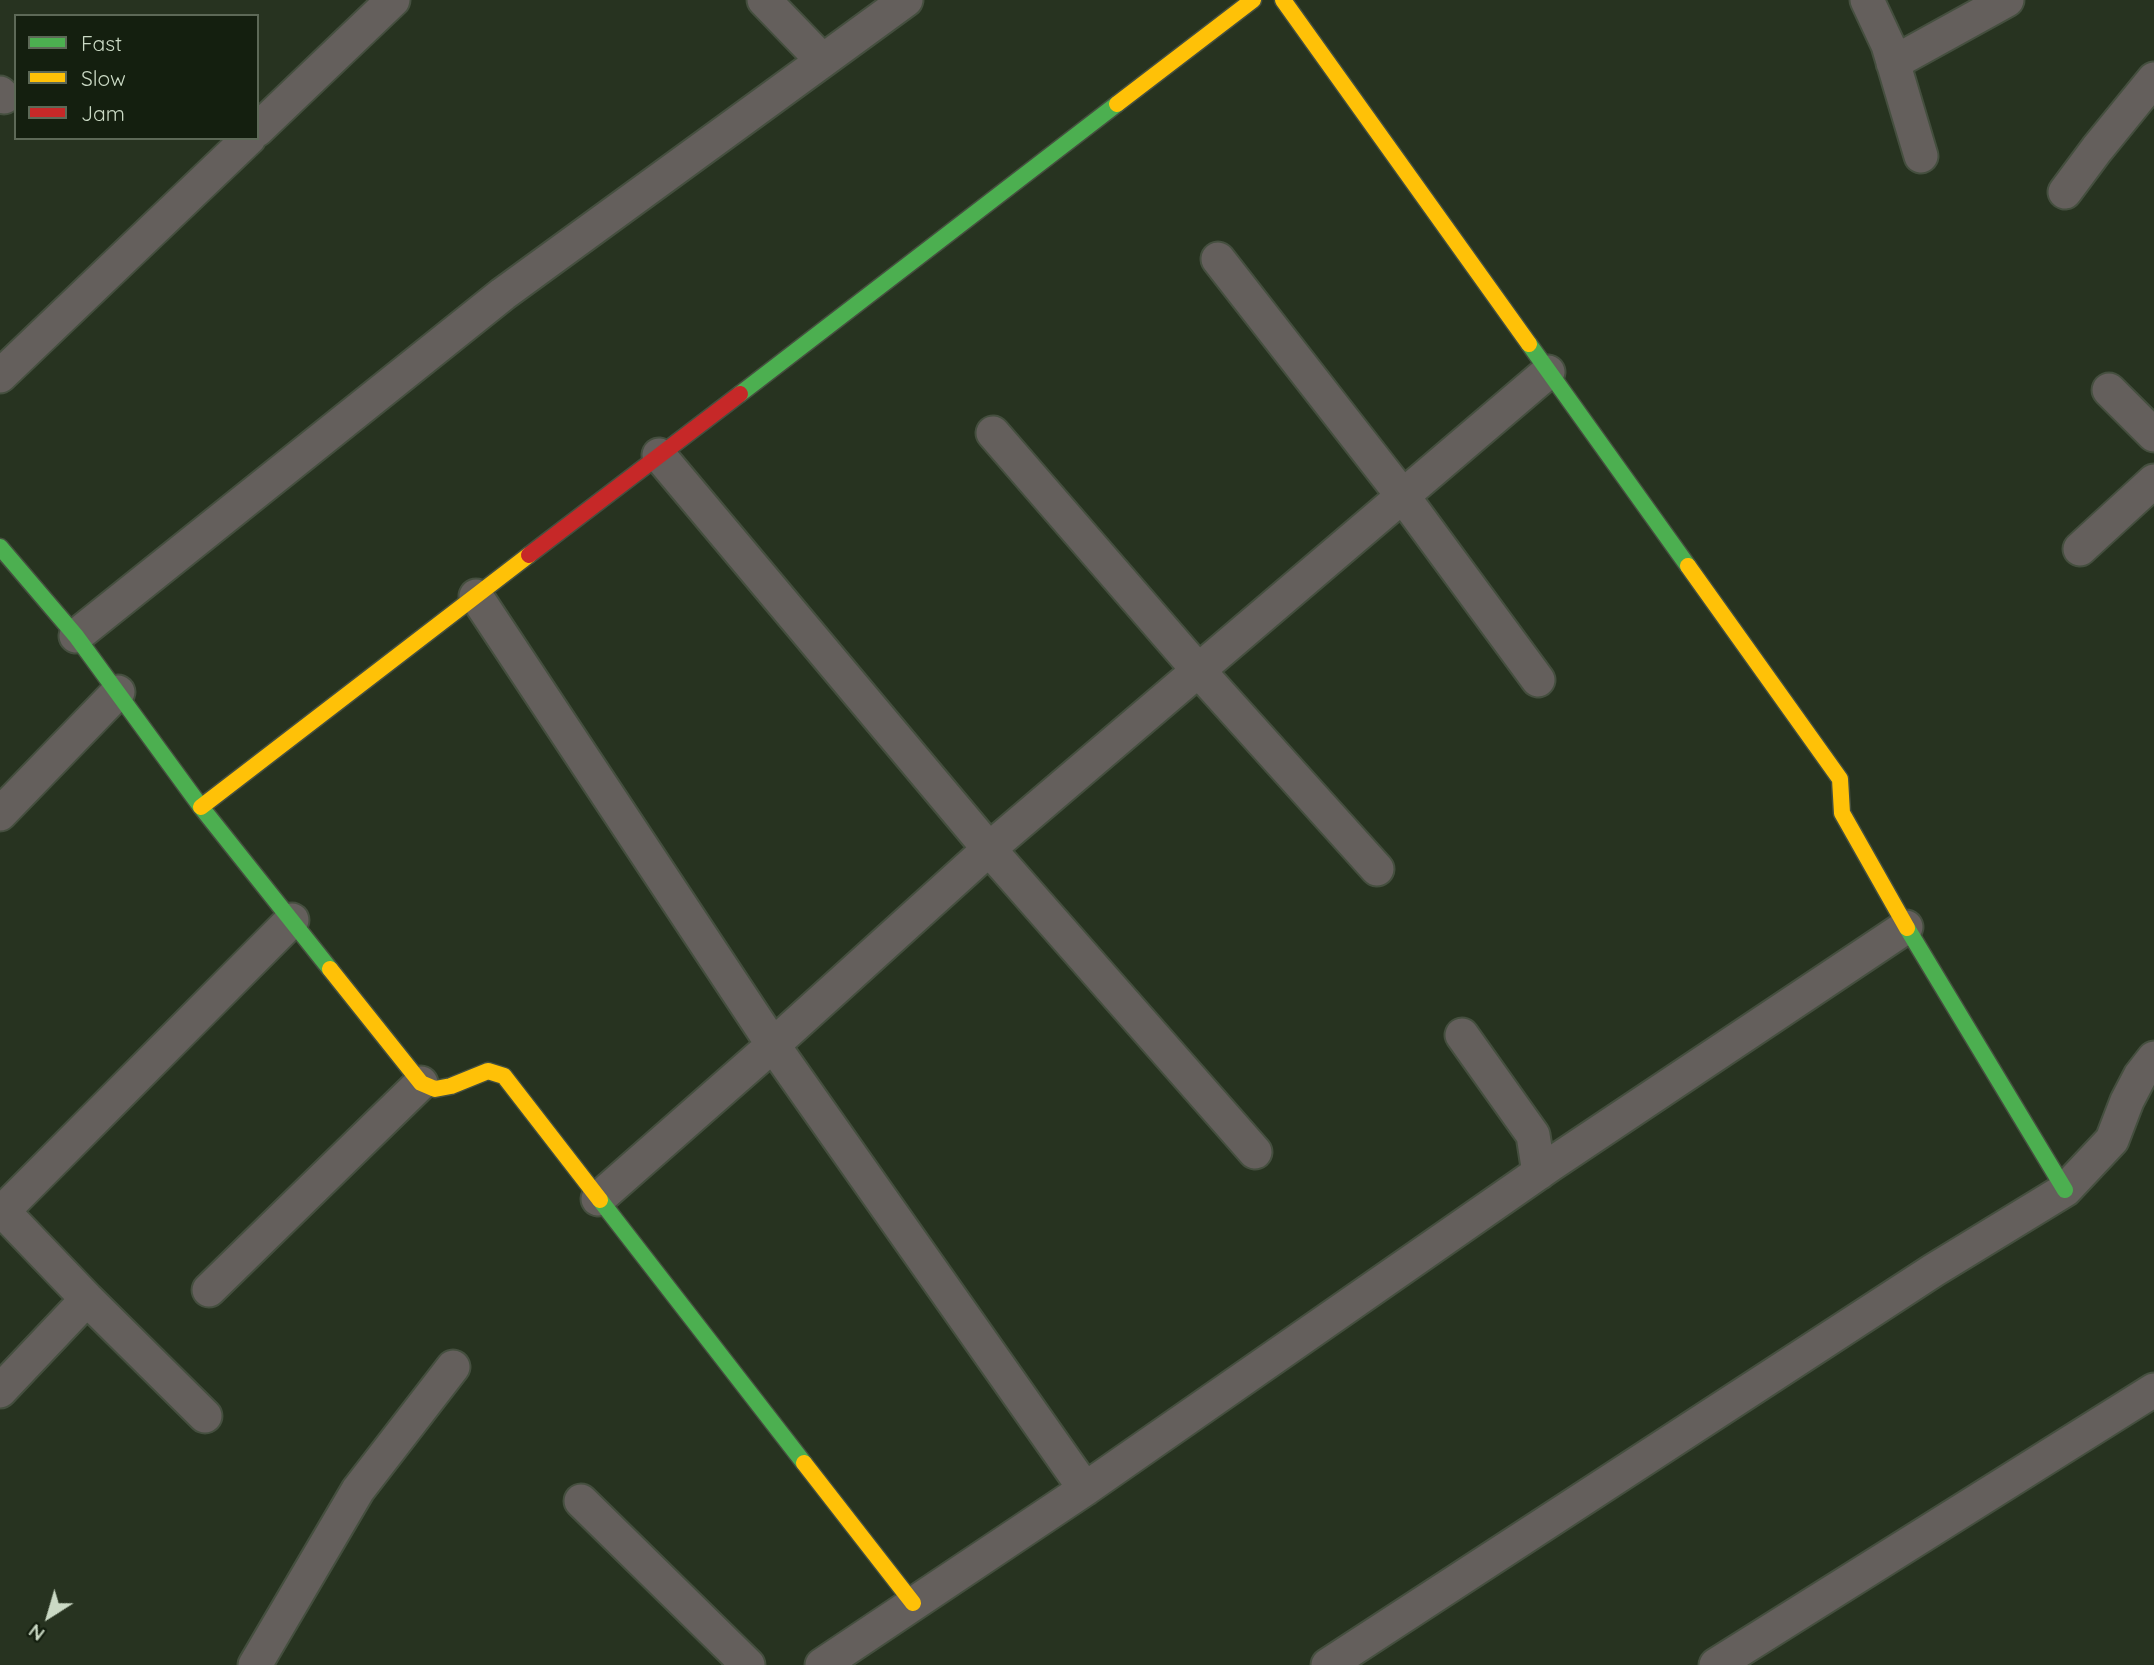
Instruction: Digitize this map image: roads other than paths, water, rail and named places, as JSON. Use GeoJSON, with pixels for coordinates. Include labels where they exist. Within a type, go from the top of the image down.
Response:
{"type":"FeatureCollection","features":[{"type":"Feature","properties":{"kind":"street"},"geometry":{"type":"LineString","coordinates":[[259,128],[393,0]]}},
{"type":"Feature","properties":{"kind":"street"},"geometry":{"type":"LineString","coordinates":[[764,0],[822,60]]}},
{"type":"Feature","properties":{"kind":"street"},"geometry":{"type":"LineString","coordinates":[[76,636],[503,294],[906,0]]}},
{"type":"Feature","properties":{"kind":"street"},"geometry":{"type":"LineString","coordinates":[[201,807],[1253,0]]}},
{"type":"Feature","properties":{"kind":"street"},"geometry":{"type":"LineString","coordinates":[[1283,0],[1840,779],[1842,813],[1906,927],[2065,1190]]}},
{"type":"Feature","properties":{"kind":"street"},"geometry":{"type":"LineString","coordinates":[[1867,0],[1888,45],[1921,156]]}},
{"type":"Feature","properties":{"kind":"street"},"geometry":{"type":"LineString","coordinates":[[1893,62],[2007,0]]}},
{"type":"Feature","properties":{"kind":"street"},"geometry":{"type":"LineString","coordinates":[[2065,192],[2154,79]]}},
{"type":"Feature","properties":{"kind":"street"},"geometry":{"type":"LineString","coordinates":[[0,376],[246,140]]}},
{"type":"Feature","properties":{"kind":"street"},"geometry":{"type":"LineString","coordinates":[[1218,259],[1402,495],[1538,680]]}},
{"type":"Feature","properties":{"kind":"street"},"geometry":{"type":"LineString","coordinates":[[598,1199],[989,849],[1548,372]]}},
{"type":"Feature","properties":{"kind":"street"},"geometry":{"type":"LineString","coordinates":[[2109,390],[2154,435]]}},
{"type":"Feature","properties":{"kind":"street"},"geometry":{"type":"LineString","coordinates":[[993,433],[1198,670],[1377,869]]}},
{"type":"Feature","properties":{"kind":"street"},"geometry":{"type":"LineString","coordinates":[[659,456],[989,849],[1255,1152]]}},
{"type":"Feature","properties":{"kind":"street"},"geometry":{"type":"LineString","coordinates":[[2080,548],[2154,481]]}},
{"type":"Feature","properties":{"kind":"street"},"geometry":{"type":"LineString","coordinates":[[0,547],[76,636],[201,807],[421,1083],[435,1089],[451,1086],[488,1070],[505,1076],[913,1603]]}},
{"type":"Feature","properties":{"kind":"street"},"geometry":{"type":"LineString","coordinates":[[476,596],[773,1045],[1085,1489]]}},
{"type":"Feature","properties":{"kind":"street"},"geometry":{"type":"LineString","coordinates":[[0,814],[118,692]]}},
{"type":"Feature","properties":{"kind":"street"},"geometry":{"type":"LineString","coordinates":[[205,1416],[87,1299],[2,1209],[292,920]]}},
{"type":"Feature","properties":{"kind":"street"},"geometry":{"type":"LineString","coordinates":[[822,1665],[1085,1489],[1539,1172],[1906,927]]}},
{"type":"Feature","properties":{"kind":"street"},"geometry":{"type":"LineString","coordinates":[[1462,1035],[1533,1135],[1539,1172]]}},
{"type":"Feature","properties":{"kind":"street"},"geometry":{"type":"LineString","coordinates":[[1328,1665],[1934,1270],[2065,1190],[2112,1140],[2127,1101],[2140,1076],[2154,1058]]}},
{"type":"Feature","properties":{"kind":"street"},"geometry":{"type":"LineString","coordinates":[[209,1290],[421,1083]]}},
{"type":"Feature","properties":{"kind":"street"},"geometry":{"type":"LineString","coordinates":[[0,1391],[87,1299]]}},
{"type":"Feature","properties":{"kind":"street"},"geometry":{"type":"LineString","coordinates":[[255,1665],[358,1490],[453,1367]]}},
{"type":"Feature","properties":{"kind":"street"},"geometry":{"type":"LineString","coordinates":[[1716,1665],[2154,1390]]}},
{"type":"Feature","properties":{"kind":"street"},"geometry":{"type":"LineString","coordinates":[[581,1501],[748,1665]]}}]}
